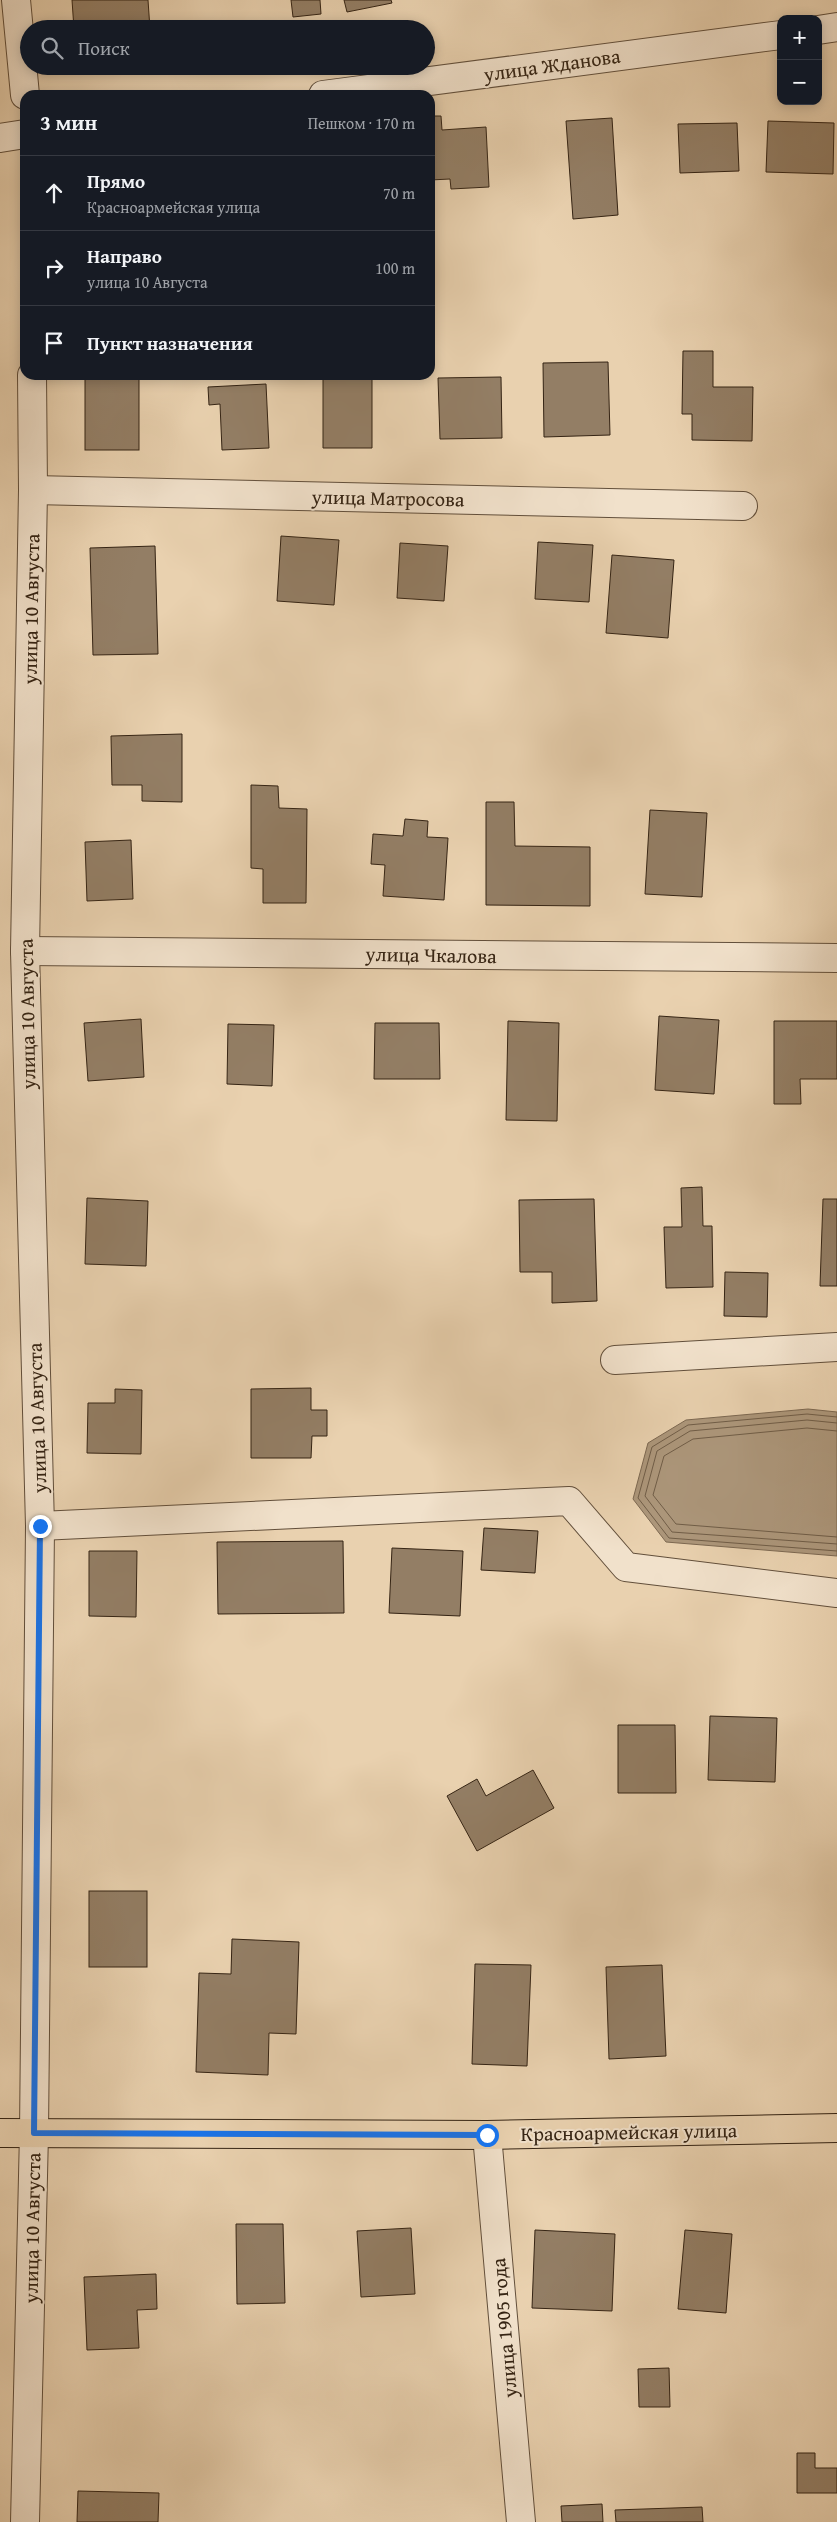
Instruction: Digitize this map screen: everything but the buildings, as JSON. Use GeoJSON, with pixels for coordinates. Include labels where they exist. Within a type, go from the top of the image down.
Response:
{"type":"FeatureCollection","features":[{"type":"Feature","properties":{"kind":"main road","name":"Красноармейская улица"},"geometry":{"type":"LineString","coordinates":[[0,2133],[487,2135],[837,2128]]}},
{"type":"Feature","properties":{"kind":"street"},"geometry":{"type":"LineString","coordinates":[[16,0],[20,42]]}},
{"type":"Feature","properties":{"kind":"street"},"geometry":{"type":"LineString","coordinates":[[822,29],[837,27]]}},
{"type":"Feature","properties":{"kind":"street","name":"улица Жданова"},"geometry":{"type":"LineString","coordinates":[[361,90],[777,36]]}},
{"type":"Feature","properties":{"kind":"street"},"geometry":{"type":"LineString","coordinates":[[23,75],[25,90]]}},
{"type":"Feature","properties":{"kind":"street"},"geometry":{"type":"LineString","coordinates":[[0,138],[20,135]]}},
{"type":"Feature","properties":{"kind":"street","name":"улица 10 Августа"},"geometry":{"type":"LineString","coordinates":[[25,2522],[34,2133],[40,1526],[25,951],[33,490],[32,380]]}},
{"type":"Feature","properties":{"kind":"street","name":"улица Матросова"},"geometry":{"type":"LineString","coordinates":[[33,490],[743,506]]}},
{"type":"Feature","properties":{"kind":"street","name":"улица Чкалова"},"geometry":{"type":"LineString","coordinates":[[25,951],[837,958]]}},
{"type":"Feature","properties":{"kind":"street"},"geometry":{"type":"LineString","coordinates":[[616,1360],[837,1347]]}},
{"type":"Feature","properties":{"kind":"street"},"geometry":{"type":"LineString","coordinates":[[40,1526],[569,1502],[626,1567],[837,1593]]}},
{"type":"Feature","properties":{"kind":"street","name":"улица 1905 года"},"geometry":{"type":"LineString","coordinates":[[487,2135],[520,2522]]}},
{"type":"Feature","properties":{"kind":"water"},"geometry":{"type":"Polygon","coordinates":[[[808,1409],[837,1412],[837,1556],[666,1542],[633,1499],[648,1443],[686,1420],[808,1409]]]}},
{"type":"Feature","properties":{"kind":"route"},"geometry":{"type":"LineString","coordinates":[[40,1526],[34,2133],[487,2135]]}}]}
